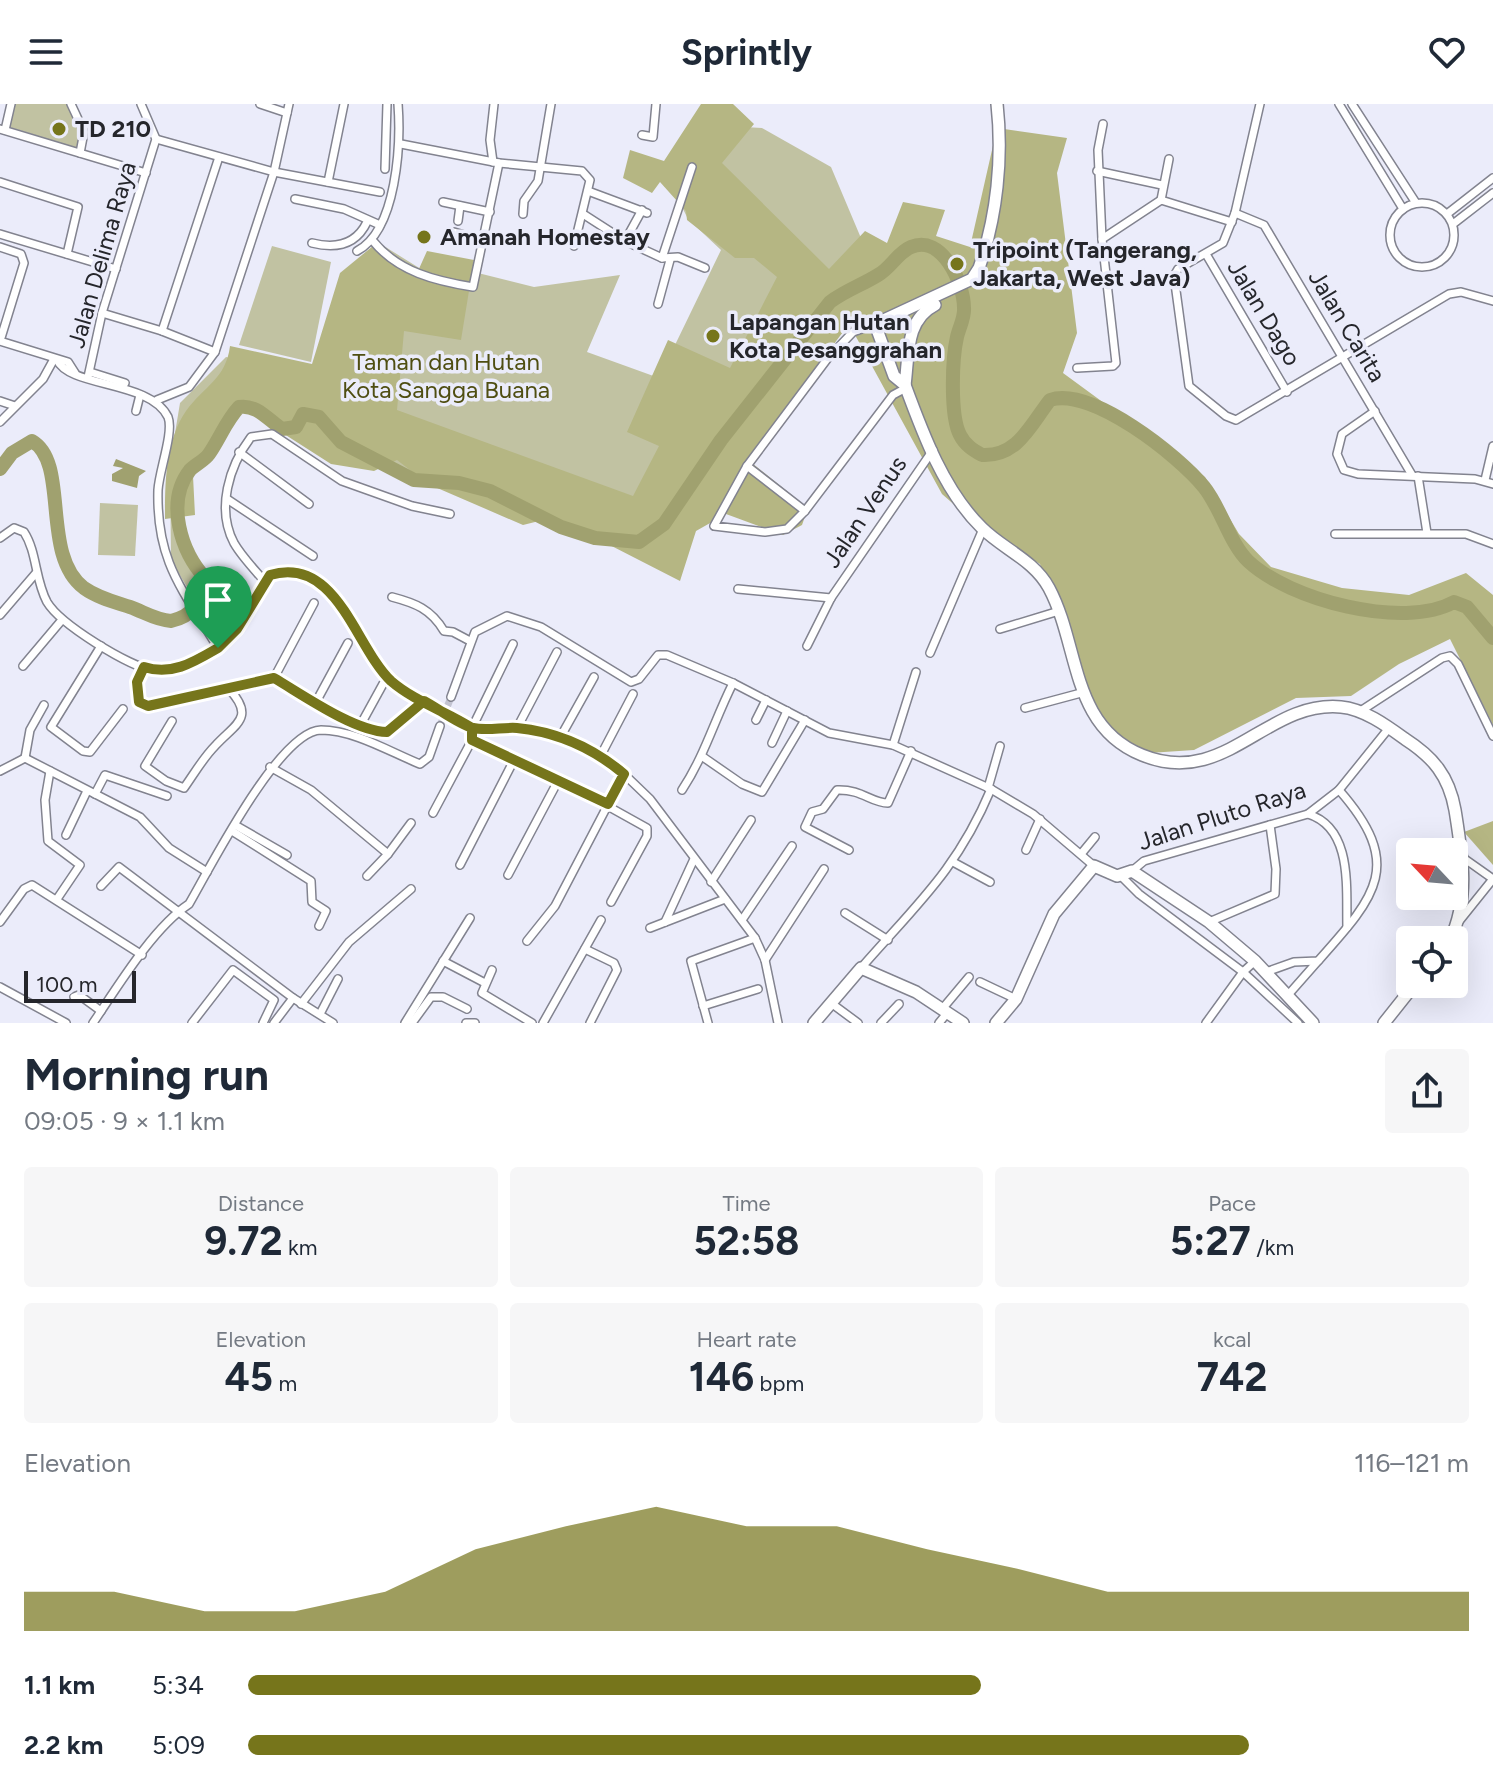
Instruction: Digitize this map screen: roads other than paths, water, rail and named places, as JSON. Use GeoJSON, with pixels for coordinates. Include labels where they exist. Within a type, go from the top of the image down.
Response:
{"type":"FeatureCollection","features":[{"type":"Feature","properties":{"kind":"street"},"geometry":{"type":"LineString","coordinates":[[11,104],[2,130],[146,173]]}},
{"type":"Feature","properties":{"kind":"street"},"geometry":{"type":"LineString","coordinates":[[71,104],[84,132],[80,153]]}},
{"type":"Feature","properties":{"kind":"street","name":"Jalan Delima Raya"},"geometry":{"type":"LineString","coordinates":[[125,383],[89,375],[102,313],[156,139],[141,104]]}},
{"type":"Feature","properties":{"kind":"street"},"geometry":{"type":"LineString","coordinates":[[260,104],[287,113]]}},
{"type":"Feature","properties":{"kind":"street"},"geometry":{"type":"LineString","coordinates":[[0,247],[21,254],[24,263],[0,341],[56,360],[62,369],[89,375],[157,400],[189,387],[215,352],[274,172],[289,104]]}},
{"type":"Feature","properties":{"kind":"street"},"geometry":{"type":"LineString","coordinates":[[328,182],[344,104]]}},
{"type":"Feature","properties":{"kind":"street"},"geometry":{"type":"LineString","coordinates":[[385,169],[387,104]]}},
{"type":"Feature","properties":{"kind":"street"},"geometry":{"type":"LineString","coordinates":[[357,251],[373,241],[380,225],[401,144],[398,104]]}},
{"type":"Feature","properties":{"kind":"street"},"geometry":{"type":"LineString","coordinates":[[373,241],[383,253],[412,272],[473,287],[490,212],[496,162],[490,140],[494,104]]}},
{"type":"Feature","properties":{"kind":"street"},"geometry":{"type":"LineString","coordinates":[[523,214],[524,201],[535,189],[551,104]]}},
{"type":"Feature","properties":{"kind":"street"},"geometry":{"type":"LineString","coordinates":[[642,135],[653,137],[656,104]]}},
{"type":"Feature","properties":{"kind":"street"},"geometry":{"type":"LineString","coordinates":[[948,294],[853,332],[828,358],[747,466],[714,526],[765,532],[787,529],[805,511],[893,395],[905,387],[912,330],[922,311],[975,278],[999,172],[1001,141],[997,104]]}},
{"type":"Feature","properties":{"kind":"street"},"geometry":{"type":"LineString","coordinates":[[1260,104],[1234,218],[1223,243],[1178,269],[1174,276],[1185,376],[1189,386],[1226,416],[1236,420],[1449,294],[1461,292],[1493,301]]}},
{"type":"Feature","properties":{"kind":"street"},"geometry":{"type":"LineString","coordinates":[[1339,104],[1403,209]]}},
{"type":"Feature","properties":{"kind":"street"},"geometry":{"type":"LineString","coordinates":[[1352,104],[1416,203]]}},
{"type":"Feature","properties":{"kind":"street"},"geometry":{"type":"LineString","coordinates":[[1077,368],[1113,366],[1116,363],[1097,171],[1103,124]]}},
{"type":"Feature","properties":{"kind":"street"},"geometry":{"type":"LineString","coordinates":[[156,139],[274,172],[380,192]]}},
{"type":"Feature","properties":{"kind":"street"},"geometry":{"type":"LineString","coordinates":[[401,144],[496,162],[582,171],[590,177],[574,246]]}},
{"type":"Feature","properties":{"kind":"street"},"geometry":{"type":"LineString","coordinates":[[162,331],[219,157]]}},
{"type":"Feature","properties":{"kind":"street"},"geometry":{"type":"LineString","coordinates":[[1102,239],[1161,200],[1169,159]]}},
{"type":"Feature","properties":{"kind":"street"},"geometry":{"type":"LineString","coordinates":[[658,304],[666,259],[692,167]]}},
{"type":"Feature","properties":{"kind":"street"},"geometry":{"type":"LineString","coordinates":[[1097,171],[1162,185]]}},
{"type":"Feature","properties":{"kind":"street"},"geometry":{"type":"LineString","coordinates":[[1447,214],[1493,178]]}},
{"type":"Feature","properties":{"kind":"street"},"geometry":{"type":"LineString","coordinates":[[0,182],[78,207],[67,254]]}},
{"type":"Feature","properties":{"kind":"street"},"geometry":{"type":"LineString","coordinates":[[588,191],[644,212],[625,241]]}},
{"type":"Feature","properties":{"kind":"street"},"geometry":{"type":"LineString","coordinates":[[1453,224],[1493,193]]}},
{"type":"Feature","properties":{"kind":"street"},"geometry":{"type":"LineString","coordinates":[[295,199],[344,209],[367,222],[380,225]]}},
{"type":"Feature","properties":{"kind":"street","name":"Jalan Carita"},"geometry":{"type":"LineString","coordinates":[[1161,200],[1264,225],[1415,476],[1427,533]]}},
{"type":"Feature","properties":{"kind":"street"},"geometry":{"type":"LineString","coordinates":[[443,202],[490,212]]}},
{"type":"Feature","properties":{"kind":"street"},"geometry":{"type":"LineString","coordinates":[[1416,203],[1433,204],[1447,214],[1453,224],[1454,242],[1445,258],[1428,267],[1410,265],[1396,253],[1390,236],[1392,223],[1403,209],[1416,203]]}},
{"type":"Feature","properties":{"kind":"street"},"geometry":{"type":"LineString","coordinates":[[458,221],[460,206]]}},
{"type":"Feature","properties":{"kind":"street"},"geometry":{"type":"LineString","coordinates":[[583,214],[625,241],[666,259],[678,257],[705,268]]}},
{"type":"Feature","properties":{"kind":"street"},"geometry":{"type":"LineString","coordinates":[[312,243],[326,246],[349,243],[360,236],[367,222]]}},
{"type":"Feature","properties":{"kind":"street"},"geometry":{"type":"LineString","coordinates":[[454,232],[484,241]]}},
{"type":"Feature","properties":{"kind":"street"},"geometry":{"type":"LineString","coordinates":[[0,234],[116,269]]}},
{"type":"Feature","properties":{"kind":"street","name":"Jalan Dago"},"geometry":{"type":"LineString","coordinates":[[1206,254],[1287,392]]}},
{"type":"Feature","properties":{"kind":"street"},"geometry":{"type":"LineString","coordinates":[[102,313],[162,331],[215,352]]}},
{"type":"Feature","properties":{"kind":"street"},"geometry":{"type":"LineString","coordinates":[[875,324],[894,376],[905,387],[956,499],[983,529],[1038,571],[1059,611],[1081,693],[1097,720],[1116,739],[1142,755],[1177,764],[1223,755],[1289,718],[1312,709],[1341,707],[1359,712],[1389,728],[1434,760],[1447,780],[1458,838]]}},
{"type":"Feature","properties":{"kind":"street"},"geometry":{"type":"LineString","coordinates":[[0,422],[43,379],[56,360]]}},
{"type":"Feature","properties":{"kind":"street"},"geometry":{"type":"LineString","coordinates":[[136,411],[140,395]]}},
{"type":"Feature","properties":{"kind":"street"},"geometry":{"type":"LineString","coordinates":[[157,400],[170,424],[158,491],[162,541],[168,567],[218,648]]}},
{"type":"Feature","properties":{"kind":"street"},"geometry":{"type":"LineString","coordinates":[[0,401],[15,406]]}},
{"type":"Feature","properties":{"kind":"street"},"geometry":{"type":"LineString","coordinates":[[1375,411],[1342,434],[1337,446],[1344,470],[1358,474],[1489,482],[1493,446]]}},
{"type":"Feature","properties":{"kind":"street"},"geometry":{"type":"LineString","coordinates":[[266,583],[233,542],[227,499],[229,480],[239,452],[251,437],[272,434],[342,481],[412,506],[450,514]]}},
{"type":"Feature","properties":{"kind":"street","name":"Jalan Venus"},"geometry":{"type":"LineString","coordinates":[[807,646],[831,598],[933,450]]}},
{"type":"Feature","properties":{"kind":"street"},"geometry":{"type":"LineString","coordinates":[[239,452],[309,504]]}},
{"type":"Feature","properties":{"kind":"street"},"geometry":{"type":"LineString","coordinates":[[747,466],[805,511]]}},
{"type":"Feature","properties":{"kind":"street"},"geometry":{"type":"LineString","coordinates":[[227,499],[313,556]]}},
{"type":"Feature","properties":{"kind":"street"},"geometry":{"type":"LineString","coordinates":[[0,538],[14,528],[24,532],[47,601],[61,621],[101,646],[144,667],[156,671],[181,668],[218,648],[237,629],[270,575],[289,570],[319,584],[339,603],[391,680],[424,701],[472,728],[517,728],[561,736],[601,755],[650,799],[755,938],[765,960],[778,1023]]}},
{"type":"Feature","properties":{"kind":"street"},"geometry":{"type":"LineString","coordinates":[[930,653],[983,529]]}},
{"type":"Feature","properties":{"kind":"street"},"geometry":{"type":"LineString","coordinates":[[1335,534],[1466,534],[1493,544]]}},
{"type":"Feature","properties":{"kind":"street"},"geometry":{"type":"LineString","coordinates":[[0,615],[36,573]]}},
{"type":"Feature","properties":{"kind":"street","name":"Jalan Venus"},"geometry":{"type":"LineString","coordinates":[[738,589],[831,598]]}},
{"type":"Feature","properties":{"kind":"street"},"geometry":{"type":"LineString","coordinates":[[392,597],[420,604],[437,619],[444,631],[470,641]]}},
{"type":"Feature","properties":{"kind":"street"},"geometry":{"type":"LineString","coordinates":[[274,678],[314,603]]}},
{"type":"Feature","properties":{"kind":"street"},"geometry":{"type":"LineString","coordinates":[[1000,629],[1059,611]]}},
{"type":"Feature","properties":{"kind":"street"},"geometry":{"type":"LineString","coordinates":[[451,697],[475,632],[507,616],[541,627],[631,682],[639,679],[658,655],[667,655],[733,683],[845,739],[893,745],[911,751],[989,789],[1040,819],[1094,866],[1126,873],[1209,922],[1255,961],[1313,1023]]}},
{"type":"Feature","properties":{"kind":"street"},"geometry":{"type":"LineString","coordinates":[[23,666],[61,621]]}},
{"type":"Feature","properties":{"kind":"street"},"geometry":{"type":"LineString","coordinates":[[316,702],[348,643]]}},
{"type":"Feature","properties":{"kind":"street"},"geometry":{"type":"LineString","coordinates":[[433,813],[472,740],[472,728],[513,644]]}},
{"type":"Feature","properties":{"kind":"street"},"geometry":{"type":"LineString","coordinates":[[101,646],[51,727],[83,751],[90,752],[123,709]]}},
{"type":"Feature","properties":{"kind":"street"},"geometry":{"type":"LineString","coordinates":[[517,728],[557,652]]}},
{"type":"Feature","properties":{"kind":"street"},"geometry":{"type":"LineString","coordinates":[[1359,712],[1442,658],[1450,656],[1458,664],[1493,736]]}},
{"type":"Feature","properties":{"kind":"street"},"geometry":{"type":"LineString","coordinates":[[144,667],[137,682],[136,696],[148,706],[274,678],[361,724],[387,732],[424,701]]}},
{"type":"Feature","properties":{"kind":"street"},"geometry":{"type":"LineString","coordinates":[[893,745],[916,672]]}},
{"type":"Feature","properties":{"kind":"street"},"geometry":{"type":"LineString","coordinates":[[561,736],[594,677]]}},
{"type":"Feature","properties":{"kind":"street"},"geometry":{"type":"LineString","coordinates":[[682,790],[703,757],[713,722],[733,683]]}},
{"type":"Feature","properties":{"kind":"street"},"geometry":{"type":"LineString","coordinates":[[361,724],[383,684]]}},
{"type":"Feature","properties":{"kind":"street"},"geometry":{"type":"LineString","coordinates":[[172,721],[145,766],[166,781],[184,788],[214,746],[237,726],[242,714],[241,702],[229,689]]}},
{"type":"Feature","properties":{"kind":"street"},"geometry":{"type":"LineString","coordinates":[[1025,708],[1081,693]]}},
{"type":"Feature","properties":{"kind":"street"},"geometry":{"type":"LineString","coordinates":[[601,755],[633,694]]}},
{"type":"Feature","properties":{"kind":"street"},"geometry":{"type":"LineString","coordinates":[[756,720],[766,700]]}},
{"type":"Feature","properties":{"kind":"street"},"geometry":{"type":"LineString","coordinates":[[25,758],[30,730],[44,705]]}},
{"type":"Feature","properties":{"kind":"street"},"geometry":{"type":"LineString","coordinates":[[772,743],[787,711]]}},
{"type":"Feature","properties":{"kind":"street"},"geometry":{"type":"LineString","coordinates":[[703,757],[742,784],[762,792],[805,720]]}},
{"type":"Feature","properties":{"kind":"street"},"geometry":{"type":"LineString","coordinates":[[93,1023],[176,912],[189,904],[270,767],[308,733],[321,730],[358,738],[420,764],[429,757],[440,726]]}},
{"type":"Feature","properties":{"kind":"street","name":"Jalan Pluto Raya"},"geometry":{"type":"LineString","coordinates":[[1126,873],[1144,861],[1308,814],[1339,790],[1389,728]]}},
{"type":"Feature","properties":{"kind":"street"},"geometry":{"type":"LineString","coordinates":[[472,740],[610,802],[644,824],[648,831],[611,902]]}},
{"type":"Feature","properties":{"kind":"street"},"geometry":{"type":"LineString","coordinates":[[814,1023],[888,940],[967,842],[989,789],[1000,746]]}},
{"type":"Feature","properties":{"kind":"street"},"geometry":{"type":"LineString","coordinates":[[849,850],[805,827],[812,812],[823,809],[837,790],[854,788],[888,803],[911,751]]}},
{"type":"Feature","properties":{"kind":"street"},"geometry":{"type":"LineString","coordinates":[[0,771],[25,758]]}},
{"type":"Feature","properties":{"kind":"street"},"geometry":{"type":"LineString","coordinates":[[25,758],[140,817],[169,848],[207,872]]}},
{"type":"Feature","properties":{"kind":"street"},"geometry":{"type":"LineString","coordinates":[[460,865],[515,758]]}},
{"type":"Feature","properties":{"kind":"street"},"geometry":{"type":"LineString","coordinates":[[270,767],[311,790],[388,854]]}},
{"type":"Feature","properties":{"kind":"street"},"geometry":{"type":"LineString","coordinates":[[50,771],[45,800],[48,841],[80,865],[57,899]]}},
{"type":"Feature","properties":{"kind":"street"},"geometry":{"type":"LineString","coordinates":[[66,835],[105,775],[167,796]]}},
{"type":"Feature","properties":{"kind":"street"},"geometry":{"type":"LineString","coordinates":[[527,941],[555,906],[623,777]]}},
{"type":"Feature","properties":{"kind":"street"},"geometry":{"type":"LineString","coordinates":[[508,875],[559,779]]}},
{"type":"Feature","properties":{"kind":"street"},"geometry":{"type":"LineString","coordinates":[[1288,995],[1367,900],[1378,870],[1372,833],[1339,790]]}},
{"type":"Feature","properties":{"kind":"street"},"geometry":{"type":"LineString","coordinates":[[1308,814],[1325,821],[1334,831],[1343,853],[1347,927]]}},
{"type":"Feature","properties":{"kind":"street"},"geometry":{"type":"LineString","coordinates":[[1026,850],[1040,819]]}},
{"type":"Feature","properties":{"kind":"street"},"geometry":{"type":"LineString","coordinates":[[711,882],[751,820]]}},
{"type":"Feature","properties":{"kind":"street"},"geometry":{"type":"LineString","coordinates":[[367,876],[411,823]]}},
{"type":"Feature","properties":{"kind":"street"},"geometry":{"type":"LineString","coordinates":[[1209,922],[1275,894],[1270,825]]}},
{"type":"Feature","properties":{"kind":"street"},"geometry":{"type":"LineString","coordinates":[[234,828],[287,855]]}},
{"type":"Feature","properties":{"kind":"street"},"geometry":{"type":"LineString","coordinates":[[234,828],[311,881],[312,902],[326,911],[319,926]]}},
{"type":"Feature","properties":{"kind":"street"},"geometry":{"type":"LineString","coordinates":[[1081,854],[1095,837]]}},
{"type":"Feature","properties":{"kind":"street"},"geometry":{"type":"LineString","coordinates":[[742,920],[792,846]]}},
{"type":"Feature","properties":{"kind":"street"},"geometry":{"type":"LineString","coordinates":[[665,922],[694,859]]}},
{"type":"Feature","properties":{"kind":"street"},"geometry":{"type":"LineString","coordinates":[[1457,926],[1493,879],[1468,861]]}},
{"type":"Feature","properties":{"kind":"street"},"geometry":{"type":"LineString","coordinates":[[953,862],[990,882]]}},
{"type":"Feature","properties":{"kind":"street"},"geometry":{"type":"LineString","coordinates":[[101,886],[118,866],[301,1004],[333,1023]]}},
{"type":"Feature","properties":{"kind":"street"},"geometry":{"type":"LineString","coordinates":[[996,1023],[1016,999],[1054,914],[1094,866]]}},
{"type":"Feature","properties":{"kind":"street"},"geometry":{"type":"LineString","coordinates":[[765,960],[824,869]]}},
{"type":"Feature","properties":{"kind":"street"},"geometry":{"type":"LineString","coordinates":[[1126,873],[1298,1023]]}},
{"type":"Feature","properties":{"kind":"street"},"geometry":{"type":"LineString","coordinates":[[0,922],[24,889],[32,885],[142,955]]}},
{"type":"Feature","properties":{"kind":"street"},"geometry":{"type":"LineString","coordinates":[[301,1004],[349,942],[411,889]]}},
{"type":"Feature","properties":{"kind":"street"},"geometry":{"type":"LineString","coordinates":[[650,928],[725,899]]}},
{"type":"Feature","properties":{"kind":"street"},"geometry":{"type":"LineString","coordinates":[[1460,910],[1460,920]]}},
{"type":"Feature","properties":{"kind":"street"},"geometry":{"type":"LineString","coordinates":[[845,913],[888,940]]}},
{"type":"Feature","properties":{"kind":"street"},"geometry":{"type":"LineString","coordinates":[[405,1023],[470,918]]}},
{"type":"Feature","properties":{"kind":"street"},"geometry":{"type":"LineString","coordinates":[[547,1022],[601,920]]}},
{"type":"Feature","properties":{"kind":"street"},"geometry":{"type":"LineString","coordinates":[[708,1023],[691,961],[755,938]]}},
{"type":"Feature","properties":{"kind":"street"},"geometry":{"type":"LineString","coordinates":[[585,949],[614,963],[617,970],[590,1023]]}},
{"type":"Feature","properties":{"kind":"street"},"geometry":{"type":"LineString","coordinates":[[443,961],[485,983]]}},
{"type":"Feature","properties":{"kind":"street"},"geometry":{"type":"LineString","coordinates":[[1206,1023],[1243,972],[1255,961]]}},
{"type":"Feature","properties":{"kind":"street"},"geometry":{"type":"LineString","coordinates":[[1266,972],[1294,962],[1318,961]]}},
{"type":"Feature","properties":{"kind":"street"},"geometry":{"type":"LineString","coordinates":[[861,968],[916,992],[963,1023]]}},
{"type":"Feature","properties":{"kind":"street"},"geometry":{"type":"LineString","coordinates":[[192,1023],[233,970],[274,1000],[263,1023]]}},
{"type":"Feature","properties":{"kind":"street"},"geometry":{"type":"LineString","coordinates":[[492,970],[483,994],[532,1023]]}},
{"type":"Feature","properties":{"kind":"street"},"geometry":{"type":"LineString","coordinates":[[939,1023],[969,977]]}},
{"type":"Feature","properties":{"kind":"street"},"geometry":{"type":"LineString","coordinates":[[320,1014],[338,979]]}},
{"type":"Feature","properties":{"kind":"street"},"geometry":{"type":"LineString","coordinates":[[980,982],[1016,999]]}},
{"type":"Feature","properties":{"kind":"street"},"geometry":{"type":"LineString","coordinates":[[0,987],[66,1023]]}},
{"type":"Feature","properties":{"kind":"street"},"geometry":{"type":"LineString","coordinates":[[703,1006],[758,989]]}},
{"type":"Feature","properties":{"kind":"street"},"geometry":{"type":"LineString","coordinates":[[74,997],[79,995],[101,1011]]}},
{"type":"Feature","properties":{"kind":"street"},"geometry":{"type":"LineString","coordinates":[[412,1023],[431,997],[443,997],[467,1009]]}},
{"type":"Feature","properties":{"kind":"street"},"geometry":{"type":"LineString","coordinates":[[274,1023],[293,998]]}},
{"type":"Feature","properties":{"kind":"street"},"geometry":{"type":"LineString","coordinates":[[1384,1023],[1404,998]]}},
{"type":"Feature","properties":{"kind":"street"},"geometry":{"type":"LineString","coordinates":[[831,1003],[858,1023]]}},
{"type":"Feature","properties":{"kind":"street"},"geometry":{"type":"LineString","coordinates":[[881,1023],[899,1004]]}},
{"type":"Feature","properties":{"kind":"street"},"geometry":{"type":"LineString","coordinates":[[466,1023],[475,1023]]}},
{"type":"Feature","properties":{"kind":"waterway"},"geometry":{"type":"LineString","coordinates":[[0,469],[12,453],[32,441],[43,452],[50,469],[58,533],[71,573],[84,588],[95,594],[171,621],[179,619],[196,606],[206,579],[189,555],[179,526],[177,511],[182,483],[190,470],[209,454],[239,407],[257,410],[282,429],[296,427],[303,414],[319,417],[341,442],[414,480],[459,483],[490,491],[561,527],[595,538],[639,542],[664,524],[721,440],[830,302],[883,272],[906,250],[922,245],[932,248],[949,263],[963,298],[964,315],[954,359],[953,401],[960,435],[972,449],[982,455],[1005,451],[1022,437],[1050,400],[1067,398],[1088,403],[1110,413],[1155,442],[1192,474],[1210,496],[1242,554],[1267,575],[1318,598],[1378,612],[1432,610],[1454,602],[1467,607],[1493,638]]}},
{"type":"Feature","properties":{"kind":"tunnel"},"geometry":{"type":"LineString","coordinates":[[440,726],[451,697]]}},
{"type":"Feature","properties":{"kind":"place","name":"TD 210"},"geometry":{"type":"Point","coordinates":[59,129]}},
{"type":"Feature","properties":{"kind":"place","name":"Amanah Homestay"},"geometry":{"type":"Point","coordinates":[424,237]}},
{"type":"Feature","properties":{"kind":"place","name":"Tripoint (Tangerang, Jakarta, West Java)"},"geometry":{"type":"Point","coordinates":[957,264]}},
{"type":"Feature","properties":{"kind":"place","name":"Lapangan Hutan Kota Pesanggrahan"},"geometry":{"type":"Point","coordinates":[713,336]}},
{"type":"Feature","properties":{"kind":"park label","name":"Taman dan Hutan Kota Sangga Buana"},"geometry":{"type":"Point","coordinates":[446,376]}}]}
